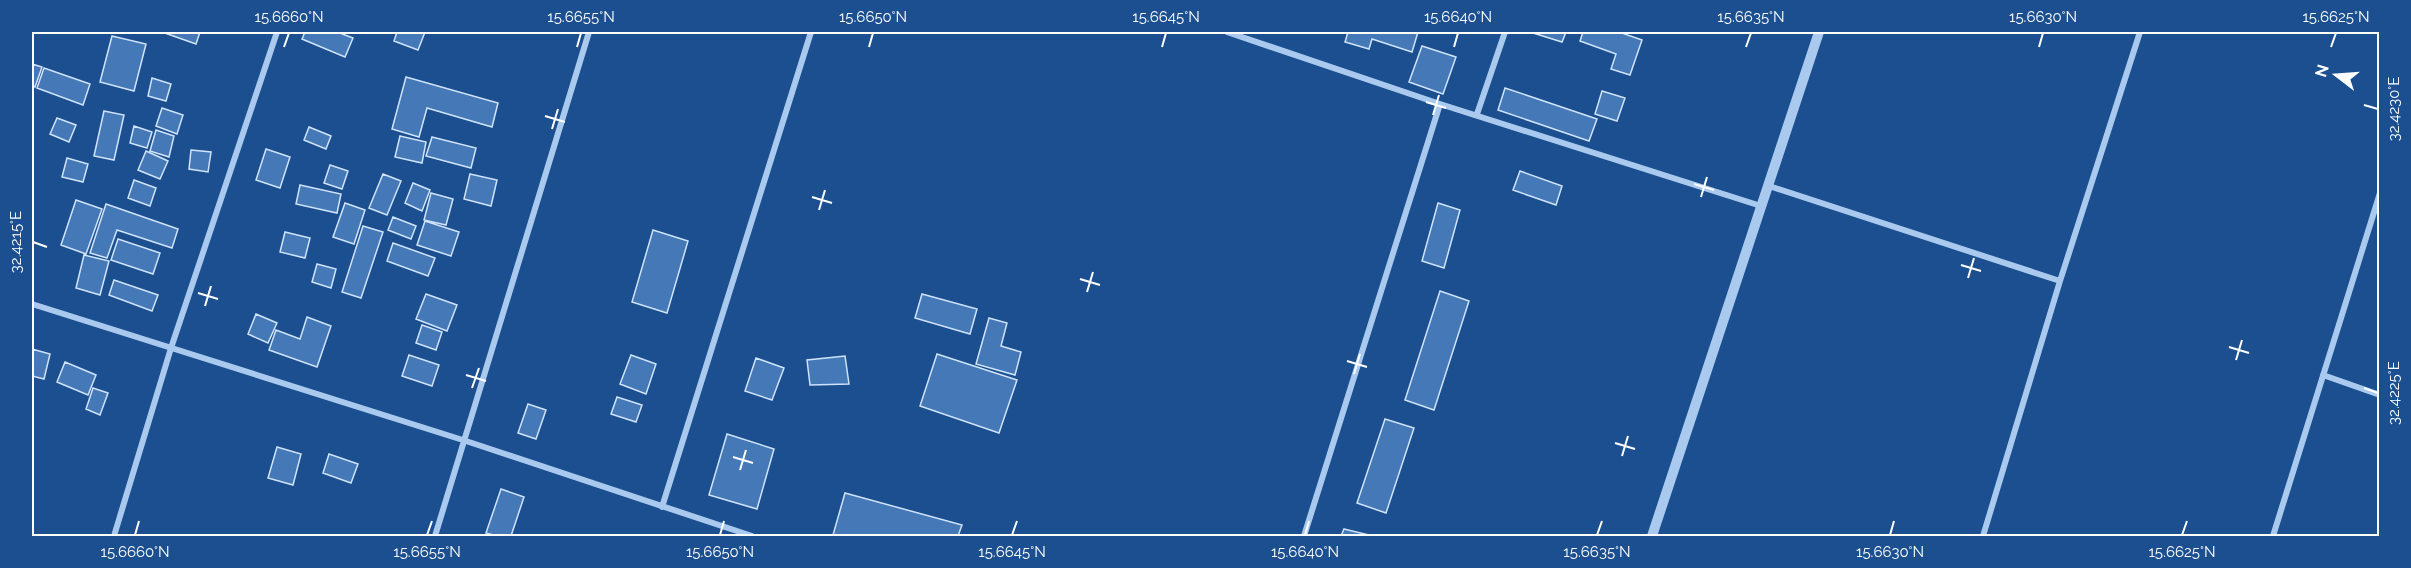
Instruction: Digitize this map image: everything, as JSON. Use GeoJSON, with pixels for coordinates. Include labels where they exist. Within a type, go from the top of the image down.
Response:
{"type":"FeatureCollection","features":[{"type":"Feature","properties":{"kind":"street"},"geometry":{"type":"LineString","coordinates":[[114,537],[171,348],[277,32]]}},
{"type":"Feature","properties":{"kind":"street"},"geometry":{"type":"LineString","coordinates":[[435,537],[589,32]]}},
{"type":"Feature","properties":{"kind":"street"},"geometry":{"type":"LineString","coordinates":[[662,507],[811,32]]}},
{"type":"Feature","properties":{"kind":"street"},"geometry":{"type":"LineString","coordinates":[[1227,32],[1440,104],[1478,114],[1761,206]]}},
{"type":"Feature","properties":{"kind":"street"},"geometry":{"type":"LineString","coordinates":[[1478,114],[1505,32]]}},
{"type":"Feature","properties":{"kind":"street"},"geometry":{"type":"LineString","coordinates":[[1652,537],[1819,32]]}},
{"type":"Feature","properties":{"kind":"street"},"geometry":{"type":"LineString","coordinates":[[1983,537],[2060,281],[2140,32]]}},
{"type":"Feature","properties":{"kind":"street"},"geometry":{"type":"LineString","coordinates":[[1304,537],[1440,104]]}},
{"type":"Feature","properties":{"kind":"street"},"geometry":{"type":"LineString","coordinates":[[1769,186],[2060,281]]}},
{"type":"Feature","properties":{"kind":"street"},"geometry":{"type":"LineString","coordinates":[[2273,537],[2379,193]]}},
{"type":"Feature","properties":{"kind":"street"},"geometry":{"type":"LineString","coordinates":[[32,304],[466,441],[750,536]]}},
{"type":"Feature","properties":{"kind":"street"},"geometry":{"type":"LineString","coordinates":[[2323,375],[2379,394]]}},
{"type":"Feature","properties":{"kind":"building"},"geometry":{"type":"Polygon","coordinates":[[[162,32],[200,32],[196,44],[162,32]]]}},
{"type":"Feature","properties":{"kind":"building"},"geometry":{"type":"Polygon","coordinates":[[[305,32],[337,32],[353,38],[345,57],[302,39],[305,32]]]}},
{"type":"Feature","properties":{"kind":"building"},"geometry":{"type":"Polygon","coordinates":[[[397,32],[425,32],[418,50],[394,41],[397,32]]]}},
{"type":"Feature","properties":{"kind":"building"},"geometry":{"type":"Polygon","coordinates":[[[1348,32],[1418,32],[1412,52],[1372,39],[1369,49],[1345,42],[1348,32]]]}},
{"type":"Feature","properties":{"kind":"building"},"geometry":{"type":"Polygon","coordinates":[[[1530,32],[1566,32],[1562,42],[1530,32]]]}},
{"type":"Feature","properties":{"kind":"building"},"geometry":{"type":"Polygon","coordinates":[[[1583,32],[1619,32],[1642,40],[1630,75],[1611,69],[1616,54],[1580,41],[1583,32]]]}},
{"type":"Feature","properties":{"kind":"building"},"geometry":{"type":"Polygon","coordinates":[[[112,36],[146,44],[134,91],[100,82],[112,36]]]}},
{"type":"Feature","properties":{"kind":"building"},"geometry":{"type":"Polygon","coordinates":[[[1422,46],[1456,57],[1443,94],[1409,82],[1422,46]]]}},
{"type":"Feature","properties":{"kind":"building"},"geometry":{"type":"Polygon","coordinates":[[[32,64],[42,67],[35,87],[32,85],[32,64]]]}},
{"type":"Feature","properties":{"kind":"building"},"geometry":{"type":"Polygon","coordinates":[[[44,68],[90,84],[83,105],[37,88],[44,68]]]}},
{"type":"Feature","properties":{"kind":"building"},"geometry":{"type":"Polygon","coordinates":[[[406,77],[498,103],[492,127],[427,108],[419,137],[392,129],[406,77]]]}},
{"type":"Feature","properties":{"kind":"building"},"geometry":{"type":"Polygon","coordinates":[[[152,78],[171,84],[166,101],[148,96],[152,78]]]}},
{"type":"Feature","properties":{"kind":"building"},"geometry":{"type":"Polygon","coordinates":[[[1505,88],[1597,119],[1589,141],[1498,110],[1505,88]]]}},
{"type":"Feature","properties":{"kind":"building"},"geometry":{"type":"Polygon","coordinates":[[[1602,91],[1625,98],[1617,121],[1595,114],[1602,91]]]}},
{"type":"Feature","properties":{"kind":"building"},"geometry":{"type":"Polygon","coordinates":[[[162,108],[183,115],[177,134],[156,126],[162,108]]]}},
{"type":"Feature","properties":{"kind":"building"},"geometry":{"type":"Polygon","coordinates":[[[104,111],[124,115],[114,160],[94,156],[104,111]]]}},
{"type":"Feature","properties":{"kind":"building"},"geometry":{"type":"Polygon","coordinates":[[[57,118],[76,125],[69,142],[50,134],[57,118]]]}},
{"type":"Feature","properties":{"kind":"building"},"geometry":{"type":"Polygon","coordinates":[[[134,126],[152,132],[147,148],[130,143],[134,126]]]}},
{"type":"Feature","properties":{"kind":"building"},"geometry":{"type":"Polygon","coordinates":[[[309,127],[331,136],[326,149],[304,140],[309,127]]]}},
{"type":"Feature","properties":{"kind":"building"},"geometry":{"type":"Polygon","coordinates":[[[156,130],[174,136],[169,157],[150,151],[156,130]]]}},
{"type":"Feature","properties":{"kind":"building"},"geometry":{"type":"Polygon","coordinates":[[[400,136],[426,142],[422,163],[395,157],[400,136]]]}},
{"type":"Feature","properties":{"kind":"building"},"geometry":{"type":"Polygon","coordinates":[[[432,137],[476,148],[471,168],[426,156],[432,137]]]}},
{"type":"Feature","properties":{"kind":"building"},"geometry":{"type":"Polygon","coordinates":[[[266,149],[290,157],[280,188],[256,180],[266,149]]]}},
{"type":"Feature","properties":{"kind":"building"},"geometry":{"type":"Polygon","coordinates":[[[191,150],[211,152],[208,172],[189,169],[191,150]]]}},
{"type":"Feature","properties":{"kind":"building"},"geometry":{"type":"Polygon","coordinates":[[[146,151],[168,161],[160,179],[138,170],[146,151]]]}},
{"type":"Feature","properties":{"kind":"building"},"geometry":{"type":"Polygon","coordinates":[[[67,158],[88,164],[83,182],[62,177],[67,158]]]}},
{"type":"Feature","properties":{"kind":"building"},"geometry":{"type":"Polygon","coordinates":[[[330,165],[348,171],[342,189],[324,183],[330,165]]]}},
{"type":"Feature","properties":{"kind":"building"},"geometry":{"type":"Polygon","coordinates":[[[1520,171],[1562,186],[1556,205],[1513,190],[1520,171]]]}},
{"type":"Feature","properties":{"kind":"building"},"geometry":{"type":"Polygon","coordinates":[[[383,174],[401,181],[387,215],[369,208],[383,174]]]}},
{"type":"Feature","properties":{"kind":"building"},"geometry":{"type":"Polygon","coordinates":[[[470,174],[497,180],[491,206],[464,199],[470,174]]]}},
{"type":"Feature","properties":{"kind":"building"},"geometry":{"type":"Polygon","coordinates":[[[134,180],[156,188],[150,206],[128,198],[134,180]]]}},
{"type":"Feature","properties":{"kind":"building"},"geometry":{"type":"Polygon","coordinates":[[[413,183],[430,190],[422,211],[405,203],[413,183]]]}},
{"type":"Feature","properties":{"kind":"building"},"geometry":{"type":"Polygon","coordinates":[[[300,185],[341,194],[337,213],[296,204],[300,185]]]}},
{"type":"Feature","properties":{"kind":"building"},"geometry":{"type":"Polygon","coordinates":[[[431,193],[453,199],[446,225],[424,220],[431,193]]]}},
{"type":"Feature","properties":{"kind":"building"},"geometry":{"type":"Polygon","coordinates":[[[76,200],[102,209],[86,254],[61,245],[76,200]]]}},
{"type":"Feature","properties":{"kind":"building"},"geometry":{"type":"Polygon","coordinates":[[[345,203],[365,210],[354,244],[333,237],[345,203]]]}},
{"type":"Feature","properties":{"kind":"building"},"geometry":{"type":"Polygon","coordinates":[[[1438,203],[1460,210],[1444,268],[1422,261],[1438,203]]]}},
{"type":"Feature","properties":{"kind":"building"},"geometry":{"type":"Polygon","coordinates":[[[106,204],[178,229],[172,248],[117,230],[107,258],[90,253],[106,204]]]}},
{"type":"Feature","properties":{"kind":"building"},"geometry":{"type":"Polygon","coordinates":[[[393,217],[416,226],[411,239],[388,230],[393,217]]]}},
{"type":"Feature","properties":{"kind":"building"},"geometry":{"type":"Polygon","coordinates":[[[425,221],[459,232],[451,256],[417,245],[425,221]]]}},
{"type":"Feature","properties":{"kind":"building"},"geometry":{"type":"Polygon","coordinates":[[[363,226],[383,232],[361,298],[342,292],[363,226]]]}},
{"type":"Feature","properties":{"kind":"building"},"geometry":{"type":"Polygon","coordinates":[[[653,230],[688,241],[667,313],[632,302],[653,230]]]}},
{"type":"Feature","properties":{"kind":"building"},"geometry":{"type":"Polygon","coordinates":[[[285,232],[310,238],[305,258],[280,252],[285,232]]]}},
{"type":"Feature","properties":{"kind":"building"},"geometry":{"type":"Polygon","coordinates":[[[118,239],[160,253],[153,274],[111,260],[118,239]]]}},
{"type":"Feature","properties":{"kind":"building"},"geometry":{"type":"Polygon","coordinates":[[[393,243],[435,258],[428,276],[387,261],[393,243]]]}},
{"type":"Feature","properties":{"kind":"building"},"geometry":{"type":"Polygon","coordinates":[[[84,255],[109,261],[100,295],[76,288],[84,255]]]}},
{"type":"Feature","properties":{"kind":"building"},"geometry":{"type":"Polygon","coordinates":[[[317,264],[336,269],[331,288],[312,282],[317,264]]]}},
{"type":"Feature","properties":{"kind":"building"},"geometry":{"type":"Polygon","coordinates":[[[114,280],[158,295],[152,311],[109,295],[114,280]]]}},
{"type":"Feature","properties":{"kind":"building"},"geometry":{"type":"Polygon","coordinates":[[[1440,291],[1469,301],[1434,410],[1405,400],[1440,291]]]}},
{"type":"Feature","properties":{"kind":"building"},"geometry":{"type":"Polygon","coordinates":[[[426,294],[457,305],[447,331],[416,319],[426,294]]]}},
{"type":"Feature","properties":{"kind":"building"},"geometry":{"type":"Polygon","coordinates":[[[922,294],[977,309],[970,334],[915,318],[922,294]]]}},
{"type":"Feature","properties":{"kind":"building"},"geometry":{"type":"Polygon","coordinates":[[[256,314],[277,323],[268,343],[248,334],[256,314]]]}},
{"type":"Feature","properties":{"kind":"building"},"geometry":{"type":"Polygon","coordinates":[[[307,317],[331,326],[317,367],[269,350],[276,330],[300,339],[307,317]]]}},
{"type":"Feature","properties":{"kind":"building"},"geometry":{"type":"Polygon","coordinates":[[[989,318],[1007,323],[1001,346],[1021,352],[1015,375],[976,364],[989,318]]]}},
{"type":"Feature","properties":{"kind":"building"},"geometry":{"type":"Polygon","coordinates":[[[422,325],[442,332],[436,350],[416,343],[422,325]]]}},
{"type":"Feature","properties":{"kind":"building"},"geometry":{"type":"Polygon","coordinates":[[[32,349],[50,354],[44,379],[32,376],[32,349]]]}},
{"type":"Feature","properties":{"kind":"building"},"geometry":{"type":"Polygon","coordinates":[[[937,354],[1017,380],[999,433],[920,406],[937,354]]]}},
{"type":"Feature","properties":{"kind":"building"},"geometry":{"type":"Polygon","coordinates":[[[409,355],[439,365],[432,386],[402,376],[409,355]]]}},
{"type":"Feature","properties":{"kind":"building"},"geometry":{"type":"Polygon","coordinates":[[[631,355],[656,364],[646,394],[620,384],[631,355]]]}},
{"type":"Feature","properties":{"kind":"building"},"geometry":{"type":"Polygon","coordinates":[[[845,356],[849,384],[810,385],[807,360],[845,356]]]}},
{"type":"Feature","properties":{"kind":"building"},"geometry":{"type":"Polygon","coordinates":[[[756,358],[784,368],[772,400],[745,391],[756,358]]]}},
{"type":"Feature","properties":{"kind":"building"},"geometry":{"type":"Polygon","coordinates":[[[65,362],[96,375],[88,395],[57,382],[65,362]]]}},
{"type":"Feature","properties":{"kind":"building"},"geometry":{"type":"Polygon","coordinates":[[[93,388],[108,393],[100,415],[86,409],[93,388]]]}},
{"type":"Feature","properties":{"kind":"building"},"geometry":{"type":"Polygon","coordinates":[[[617,397],[642,405],[636,422],[611,414],[617,397]]]}},
{"type":"Feature","properties":{"kind":"building"},"geometry":{"type":"Polygon","coordinates":[[[528,404],[546,410],[536,439],[518,433],[528,404]]]}},
{"type":"Feature","properties":{"kind":"building"},"geometry":{"type":"Polygon","coordinates":[[[1385,419],[1414,428],[1386,513],[1357,503],[1385,419]]]}},
{"type":"Feature","properties":{"kind":"building"},"geometry":{"type":"Polygon","coordinates":[[[727,434],[774,449],[757,509],[709,495],[727,434]]]}},
{"type":"Feature","properties":{"kind":"building"},"geometry":{"type":"Polygon","coordinates":[[[277,447],[301,454],[293,485],[268,478],[277,447]]]}},
{"type":"Feature","properties":{"kind":"building"},"geometry":{"type":"Polygon","coordinates":[[[329,454],[358,464],[351,483],[323,473],[329,454]]]}},
{"type":"Feature","properties":{"kind":"building"},"geometry":{"type":"Polygon","coordinates":[[[501,489],[524,497],[511,536],[486,533],[501,489]]]}},
{"type":"Feature","properties":{"kind":"building"},"geometry":{"type":"Polygon","coordinates":[[[845,493],[962,525],[958,536],[833,535],[845,493]]]}},
{"type":"Feature","properties":{"kind":"building"},"geometry":{"type":"Polygon","coordinates":[[[1344,529],[1373,536],[1341,536],[1344,529]]]}}]}
